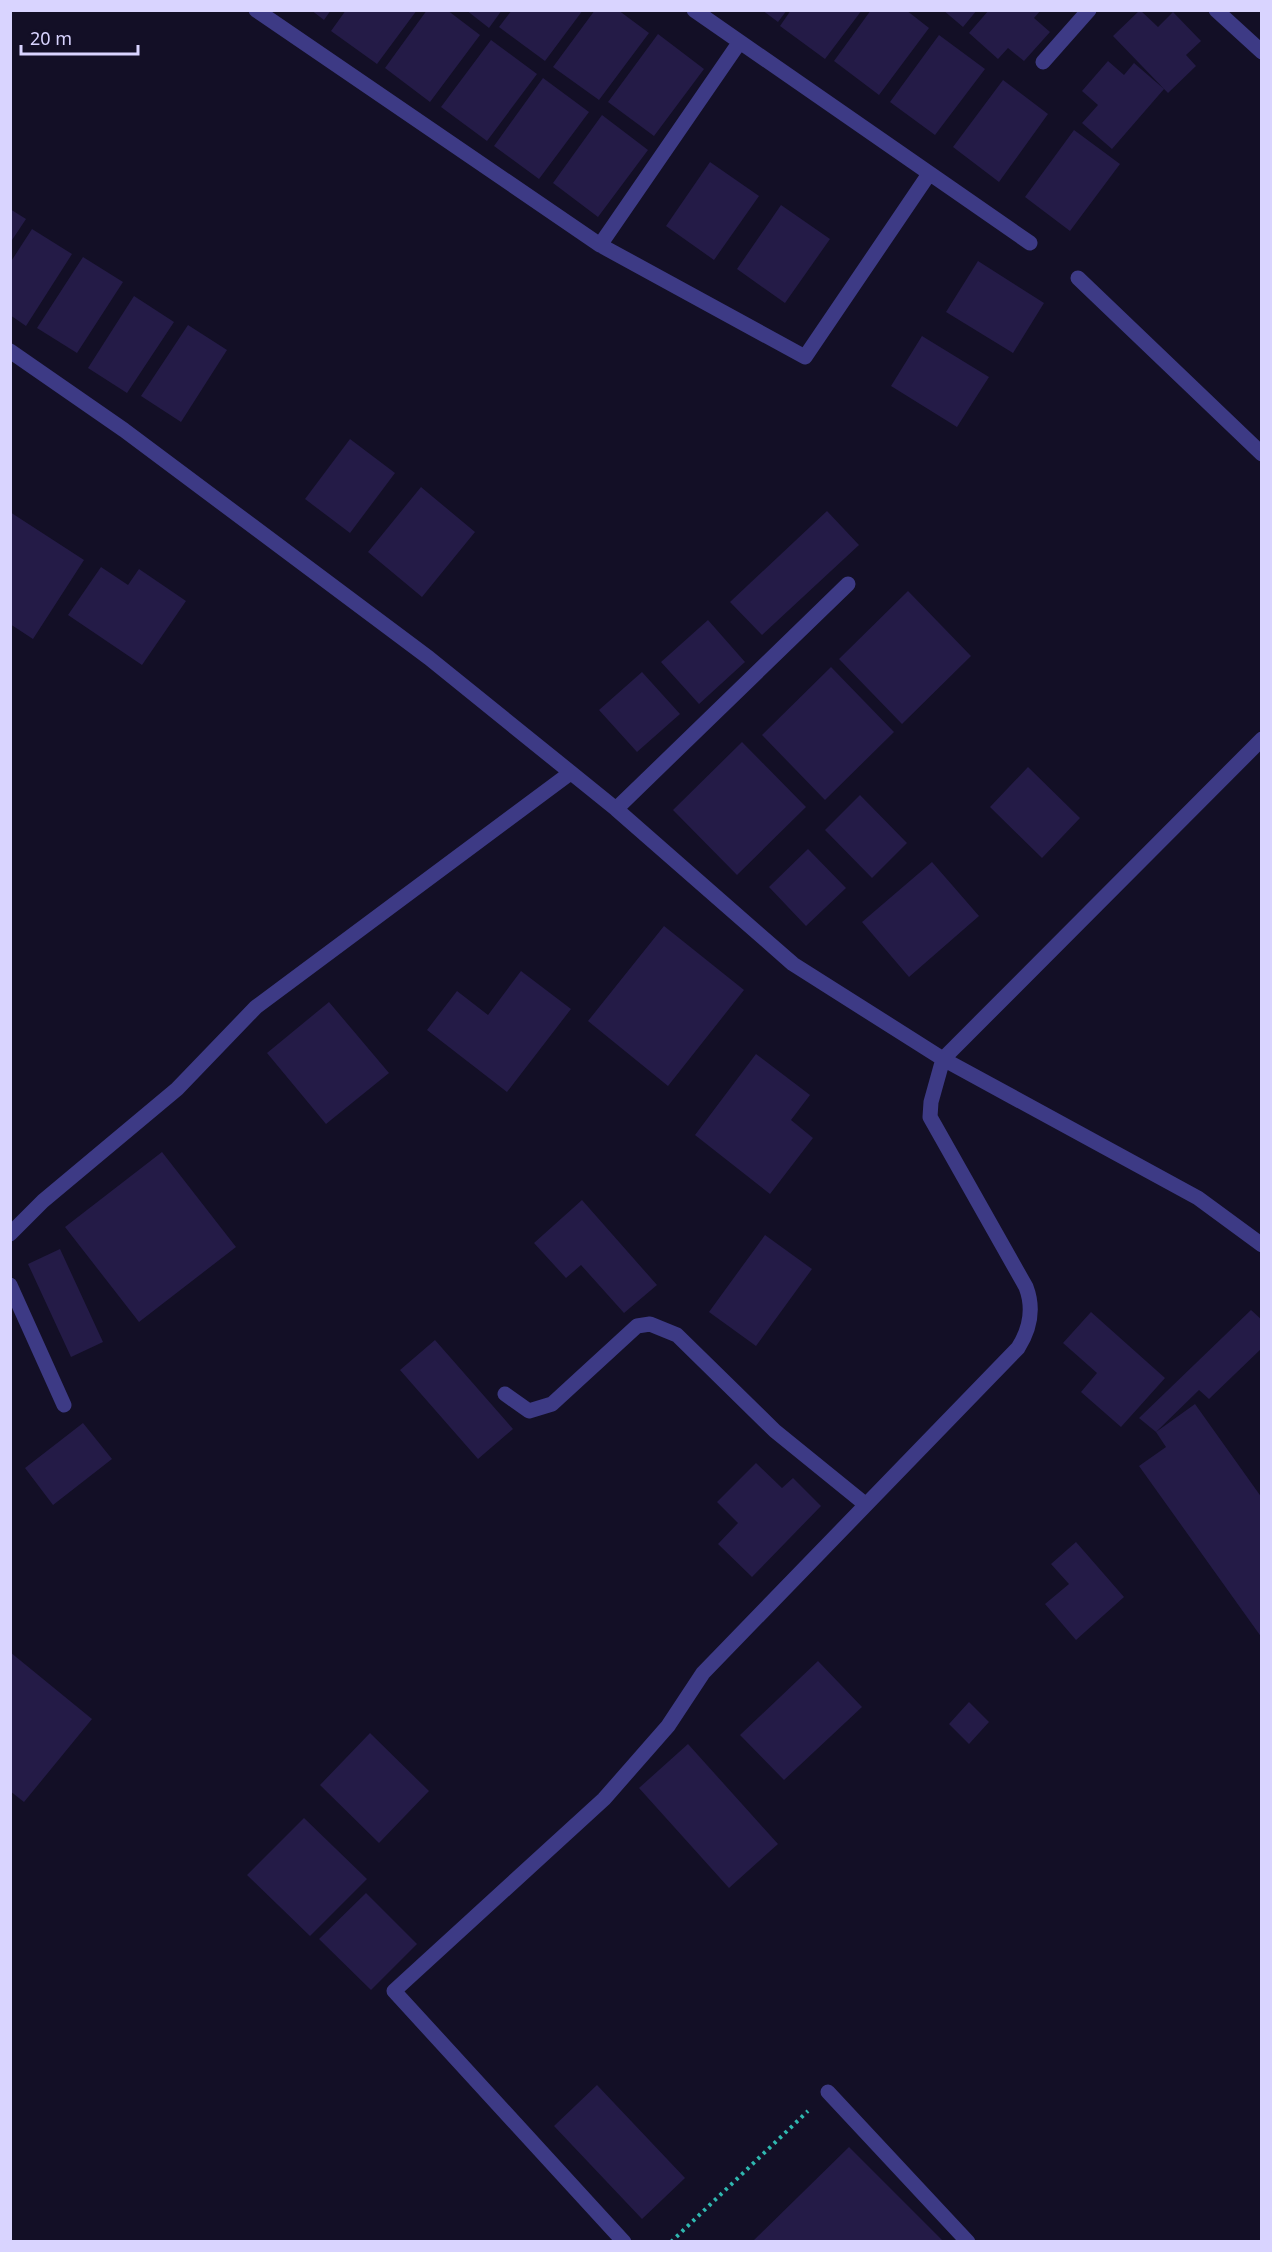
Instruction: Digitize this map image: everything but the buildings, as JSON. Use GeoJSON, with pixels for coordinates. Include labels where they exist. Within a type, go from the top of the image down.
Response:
{"type":"FeatureCollection","features":[{"type":"Feature","properties":{"kind":"street"},"geometry":{"type":"LineString","coordinates":[[256,10],[600,245],[804,357],[929,174]]}},
{"type":"Feature","properties":{"kind":"street"},"geometry":{"type":"LineString","coordinates":[[694,10],[1030,243]]}},
{"type":"Feature","properties":{"kind":"street"},"geometry":{"type":"LineString","coordinates":[[1043,62],[1089,10]]}},
{"type":"Feature","properties":{"kind":"street"},"geometry":{"type":"LineString","coordinates":[[1216,10],[1262,52]]}},
{"type":"Feature","properties":{"kind":"street"},"geometry":{"type":"LineString","coordinates":[[600,245],[739,43]]}},
{"type":"Feature","properties":{"kind":"street"},"geometry":{"type":"LineString","coordinates":[[1078,278],[1262,454]]}},
{"type":"Feature","properties":{"kind":"street"},"geometry":{"type":"LineString","coordinates":[[10,351],[124,430],[419,651],[569,774],[616,809],[793,963],[943,1059],[1198,1198],[1262,1245]]}},
{"type":"Feature","properties":{"kind":"street"},"geometry":{"type":"LineString","coordinates":[[616,809],[848,584]]}},
{"type":"Feature","properties":{"kind":"street"},"geometry":{"type":"LineString","coordinates":[[624,2241],[394,1991],[604,1799],[668,1726],[703,1673],[1018,1348],[1030,1319],[1031,1304],[1026,1287],[930,1117],[931,1102],[943,1059],[1262,739]]}},
{"type":"Feature","properties":{"kind":"street"},"geometry":{"type":"LineString","coordinates":[[10,1234],[43,1201],[177,1089],[256,1007],[569,774]]}},
{"type":"Feature","properties":{"kind":"street"},"geometry":{"type":"LineString","coordinates":[[10,1285],[64,1405]]}},
{"type":"Feature","properties":{"kind":"street"},"geometry":{"type":"LineString","coordinates":[[505,1394],[529,1411],[552,1404],[637,1326],[650,1324],[664,1328],[690,1347],[797,1451],[865,1504]]}},
{"type":"Feature","properties":{"kind":"street"},"geometry":{"type":"LineString","coordinates":[[828,2092],[968,2241]]}},
{"type":"Feature","properties":{"kind":"path"},"geometry":{"type":"LineString","coordinates":[[671,2241],[828,2092]]}}]}
